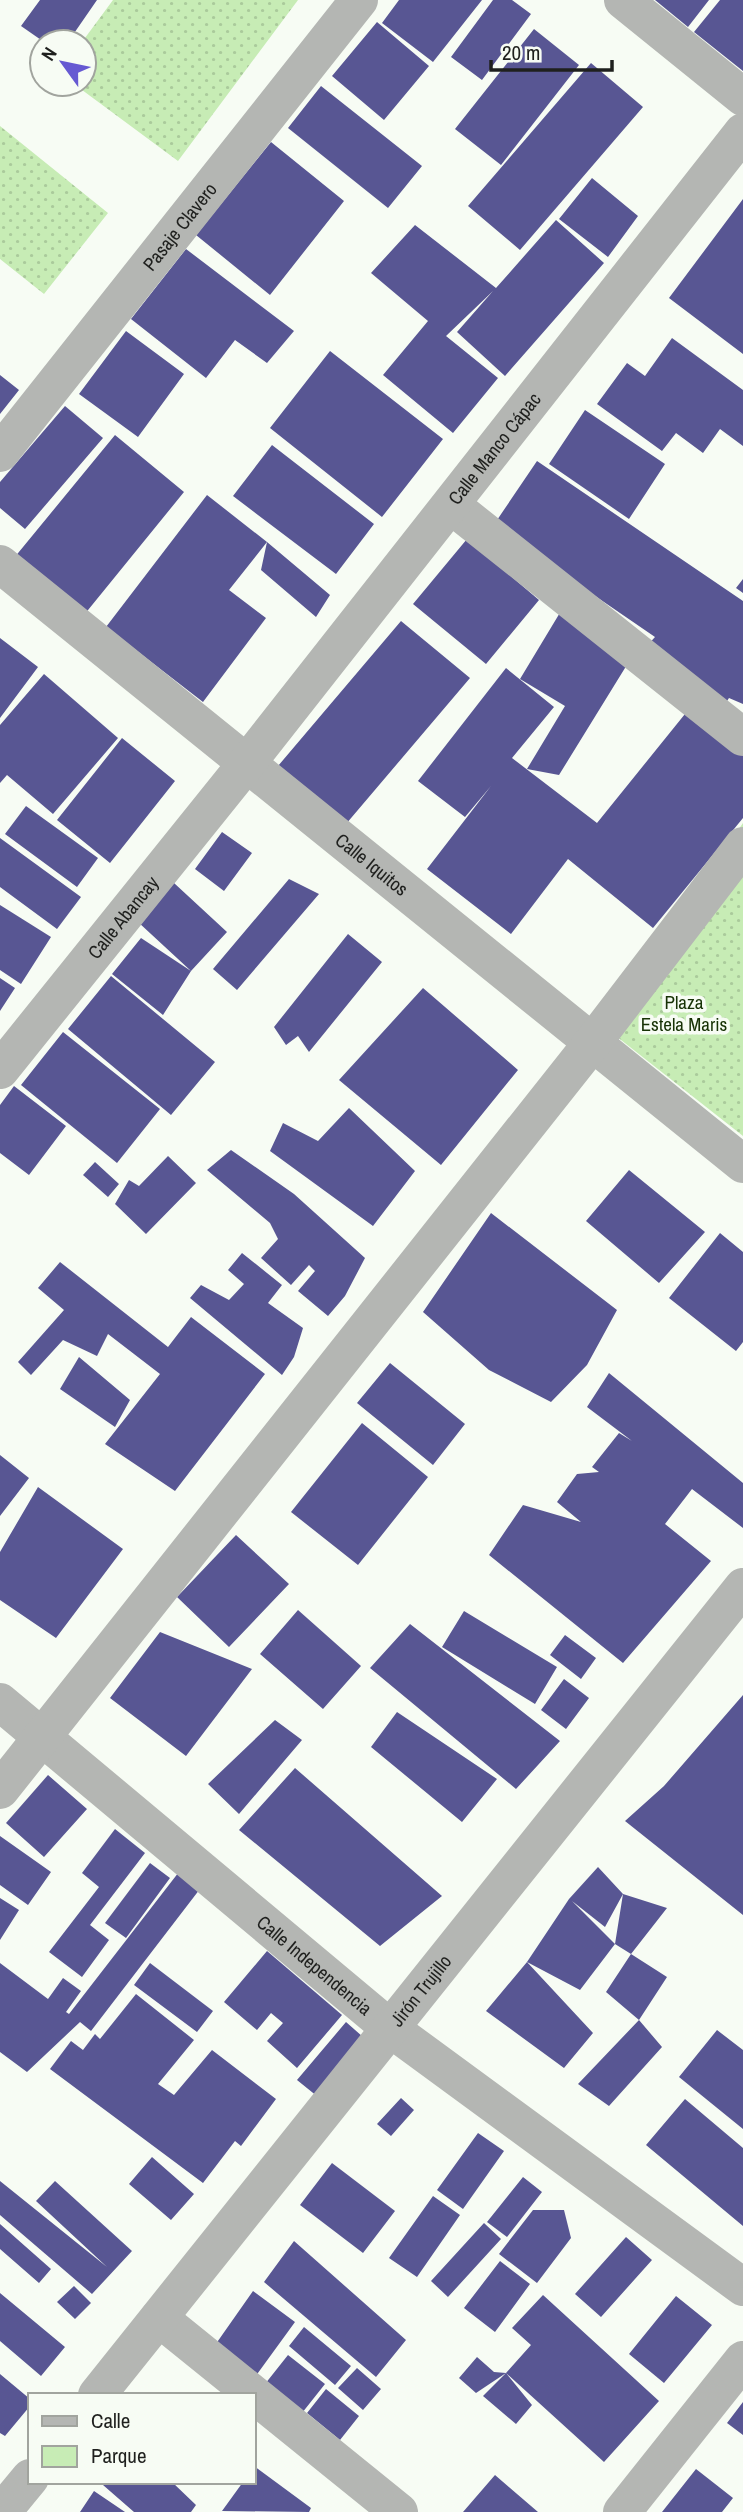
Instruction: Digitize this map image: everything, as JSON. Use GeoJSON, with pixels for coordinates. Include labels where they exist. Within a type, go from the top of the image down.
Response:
{"type":"FeatureCollection","features":[{"type":"Feature","properties":{"kind":"street","name":"Pasaje Clavero"},"geometry":{"type":"LineString","coordinates":[[0,453],[359,0]]}},
{"type":"Feature","properties":{"kind":"street"},"geometry":{"type":"LineString","coordinates":[[623,0],[743,97]]}},
{"type":"Feature","properties":{"kind":"street","name":"Calle Manco Cápac"},"geometry":{"type":"LineString","coordinates":[[247,763],[743,132]]}},
{"type":"Feature","properties":{"kind":"street"},"geometry":{"type":"LineString","coordinates":[[451,505],[743,737]]}},
{"type":"Feature","properties":{"kind":"street","name":"Calle Iquitos"},"geometry":{"type":"LineString","coordinates":[[0,564],[743,1164]]}},
{"type":"Feature","properties":{"kind":"street","name":"Calle Abancay"},"geometry":{"type":"LineString","coordinates":[[0,1070],[247,763]]}},
{"type":"Feature","properties":{"kind":"street"},"geometry":{"type":"LineString","coordinates":[[0,1790],[593,1042],[743,846]]}},
{"type":"Feature","properties":{"kind":"street","name":"Jirón Trujillo"},"geometry":{"type":"LineString","coordinates":[[99,2393],[743,1587]]}},
{"type":"Feature","properties":{"kind":"street","name":"Calle Independencia"},"geometry":{"type":"LineString","coordinates":[[0,1702],[391,2029],[743,2287]]}},
{"type":"Feature","properties":{"kind":"street"},"geometry":{"type":"LineString","coordinates":[[159,2318],[252,2393]]}},
{"type":"Feature","properties":{"kind":"street"},"geometry":{"type":"LineString","coordinates":[[622,2512],[743,2360]]}},
{"type":"Feature","properties":{"kind":"street"},"geometry":{"type":"LineString","coordinates":[[256,2396],[399,2512]]}},
{"type":"Feature","properties":{"kind":"street"},"geometry":{"type":"LineString","coordinates":[[2,2512],[28,2480]]}},
{"type":"Feature","properties":{"kind":"green space"},"geometry":{"type":"Polygon","coordinates":[[[113,0],[298,0],[178,161],[93,98],[98,98],[98,28],[92,28],[113,0]]]}},
{"type":"Feature","properties":{"kind":"green space"},"geometry":{"type":"Polygon","coordinates":[[[0,126],[108,213],[44,294],[0,259],[0,126]]]}},
{"type":"Feature","properties":{"kind":"green space","name":"Plaza Estela Maris"},"geometry":{"type":"Polygon","coordinates":[[[743,823],[743,1136],[602,1025],[743,823]]]}},
{"type":"Feature","properties":{"kind":"building"},"geometry":{"type":"Polygon","coordinates":[[[40,0],[97,0],[78,28],[28,28],[28,31],[21,26],[40,0]]]}},
{"type":"Feature","properties":{"kind":"building"},"geometry":{"type":"Polygon","coordinates":[[[399,0],[482,0],[433,62],[382,23],[399,0]]]}},
{"type":"Feature","properties":{"kind":"building"},"geometry":{"type":"Polygon","coordinates":[[[493,0],[512,0],[531,14],[482,80],[451,57],[493,0]]]}},
{"type":"Feature","properties":{"kind":"building"},"geometry":{"type":"Polygon","coordinates":[[[655,0],[709,0],[688,27],[655,0]]]}},
{"type":"Feature","properties":{"kind":"building"},"geometry":{"type":"Polygon","coordinates":[[[720,0],[743,0],[743,71],[694,32],[720,0]]]}},
{"type":"Feature","properties":{"kind":"building"},"geometry":{"type":"Polygon","coordinates":[[[377,22],[429,66],[384,120],[332,76],[377,22]]]}},
{"type":"Feature","properties":{"kind":"building"},"geometry":{"type":"Polygon","coordinates":[[[534,29],[579,65],[501,165],[455,129],[534,29]]]}},
{"type":"Feature","properties":{"kind":"building"},"geometry":{"type":"Polygon","coordinates":[[[591,63],[643,107],[520,250],[468,206],[591,63]]]}},
{"type":"Feature","properties":{"kind":"building"},"geometry":{"type":"Polygon","coordinates":[[[321,86],[422,166],[388,208],[288,128],[321,86]]]}},
{"type":"Feature","properties":{"kind":"building"},"geometry":{"type":"Polygon","coordinates":[[[271,142],[344,201],[270,295],[196,235],[271,142]]]}},
{"type":"Feature","properties":{"kind":"building"},"geometry":{"type":"Polygon","coordinates":[[[592,178],[638,216],[608,257],[559,219],[592,178]]]}},
{"type":"Feature","properties":{"kind":"building"},"geometry":{"type":"Polygon","coordinates":[[[743,199],[743,354],[669,298],[743,199]]]}},
{"type":"Feature","properties":{"kind":"building"},"geometry":{"type":"Polygon","coordinates":[[[556,220],[604,263],[505,376],[457,332],[493,291],[446,336],[498,378],[453,433],[383,375],[428,321],[371,273],[415,225],[496,288],[556,220]]]}},
{"type":"Feature","properties":{"kind":"building"},"geometry":{"type":"Polygon","coordinates":[[[186,249],[294,331],[267,363],[235,340],[206,378],[131,319],[186,249]]]}},
{"type":"Feature","properties":{"kind":"building"},"geometry":{"type":"Polygon","coordinates":[[[126,331],[184,374],[138,437],[79,394],[126,331]]]}},
{"type":"Feature","properties":{"kind":"building"},"geometry":{"type":"Polygon","coordinates":[[[672,338],[743,390],[743,446],[720,429],[703,453],[676,433],[662,451],[597,404],[627,363],[645,376],[672,338]]]}},
{"type":"Feature","properties":{"kind":"building"},"geometry":{"type":"Polygon","coordinates":[[[330,351],[443,439],[382,517],[270,428],[330,351]]]}},
{"type":"Feature","properties":{"kind":"building"},"geometry":{"type":"Polygon","coordinates":[[[0,375],[19,390],[0,414],[0,375]]]}},
{"type":"Feature","properties":{"kind":"building"},"geometry":{"type":"Polygon","coordinates":[[[65,406],[103,438],[25,529],[0,508],[0,482],[65,406]]]}},
{"type":"Feature","properties":{"kind":"building"},"geometry":{"type":"Polygon","coordinates":[[[585,410],[665,464],[629,519],[549,464],[585,410]]]}},
{"type":"Feature","properties":{"kind":"building"},"geometry":{"type":"Polygon","coordinates":[[[115,435],[184,492],[84,615],[14,558],[115,435]]]}},
{"type":"Feature","properties":{"kind":"building"},"geometry":{"type":"Polygon","coordinates":[[[272,445],[374,524],[336,574],[233,496],[272,445]]]}},
{"type":"Feature","properties":{"kind":"building"},"geometry":{"type":"Polygon","coordinates":[[[537,461],[743,601],[743,704],[729,698],[727,701],[645,648],[655,637],[493,526],[537,461]]]}},
{"type":"Feature","properties":{"kind":"building"},"geometry":{"type":"Polygon","coordinates":[[[207,495],[267,542],[229,590],[266,618],[203,702],[106,627],[207,495]]]}},
{"type":"Feature","properties":{"kind":"building"},"geometry":{"type":"Polygon","coordinates":[[[467,539],[539,600],[486,664],[413,604],[467,539]]]}},
{"type":"Feature","properties":{"kind":"building"},"geometry":{"type":"Polygon","coordinates":[[[267,542],[330,595],[316,617],[261,570],[267,542]]]}},
{"type":"Feature","properties":{"kind":"building"},"geometry":{"type":"Polygon","coordinates":[[[743,579],[743,593],[736,588],[743,579]]]}},
{"type":"Feature","properties":{"kind":"building"},"geometry":{"type":"Polygon","coordinates":[[[561,611],[633,655],[559,775],[527,769],[565,706],[520,679],[561,611]]]}},
{"type":"Feature","properties":{"kind":"building"},"geometry":{"type":"Polygon","coordinates":[[[401,621],[470,678],[346,824],[278,766],[401,621]]]}},
{"type":"Feature","properties":{"kind":"building"},"geometry":{"type":"Polygon","coordinates":[[[0,638],[38,667],[0,718],[0,638]]]}},
{"type":"Feature","properties":{"kind":"building"},"geometry":{"type":"Polygon","coordinates":[[[506,668],[554,707],[512,758],[597,823],[689,709],[743,751],[743,818],[653,928],[568,859],[511,934],[427,869],[491,786],[465,817],[418,781],[506,668]]]}},
{"type":"Feature","properties":{"kind":"building"},"geometry":{"type":"Polygon","coordinates":[[[44,674],[118,738],[53,814],[7,775],[0,783],[0,725],[44,674]]]}},
{"type":"Feature","properties":{"kind":"building"},"geometry":{"type":"Polygon","coordinates":[[[122,738],[175,781],[110,863],[57,820],[122,738]]]}},
{"type":"Feature","properties":{"kind":"building"},"geometry":{"type":"Polygon","coordinates":[[[26,806],[98,858],[77,887],[5,834],[26,806]]]}},
{"type":"Feature","properties":{"kind":"building"},"geometry":{"type":"Polygon","coordinates":[[[222,832],[252,853],[224,891],[195,869],[222,832]]]}},
{"type":"Feature","properties":{"kind":"building"},"geometry":{"type":"Polygon","coordinates":[[[0,838],[81,897],[57,929],[0,887],[0,838]]]}},
{"type":"Feature","properties":{"kind":"building"},"geometry":{"type":"Polygon","coordinates":[[[289,879],[319,894],[237,990],[213,969],[289,879]]]}},
{"type":"Feature","properties":{"kind":"building"},"geometry":{"type":"Polygon","coordinates":[[[174,883],[227,932],[191,971],[138,922],[174,883]]]}},
{"type":"Feature","properties":{"kind":"building"},"geometry":{"type":"Polygon","coordinates":[[[0,905],[51,937],[21,984],[0,970],[0,905]]]}},
{"type":"Feature","properties":{"kind":"building"},"geometry":{"type":"Polygon","coordinates":[[[348,934],[382,962],[309,1052],[298,1036],[286,1045],[274,1027],[348,934]]]}},
{"type":"Feature","properties":{"kind":"building"},"geometry":{"type":"Polygon","coordinates":[[[141,938],[191,971],[163,1015],[112,974],[141,938]]]}},
{"type":"Feature","properties":{"kind":"building"},"geometry":{"type":"Polygon","coordinates":[[[111,976],[215,1062],[171,1115],[68,1029],[111,976]]]}},
{"type":"Feature","properties":{"kind":"building"},"geometry":{"type":"Polygon","coordinates":[[[0,978],[15,988],[0,1011],[0,978]]]}},
{"type":"Feature","properties":{"kind":"building"},"geometry":{"type":"Polygon","coordinates":[[[423,988],[518,1070],[441,1165],[339,1080],[423,988]]]}},
{"type":"Feature","properties":{"kind":"building"},"geometry":{"type":"Polygon","coordinates":[[[63,1032],[160,1109],[117,1163],[21,1085],[63,1032]]]}},
{"type":"Feature","properties":{"kind":"building"},"geometry":{"type":"Polygon","coordinates":[[[14,1086],[66,1126],[29,1175],[0,1153],[0,1105],[14,1086]]]}},
{"type":"Feature","properties":{"kind":"building"},"geometry":{"type":"Polygon","coordinates":[[[349,1108],[415,1171],[373,1226],[270,1151],[283,1123],[318,1141],[349,1108]]]}},
{"type":"Feature","properties":{"kind":"building"},"geometry":{"type":"Polygon","coordinates":[[[231,1150],[294,1194],[365,1258],[345,1296],[328,1316],[298,1291],[315,1271],[309,1265],[291,1285],[261,1258],[278,1239],[270,1223],[207,1170],[231,1150]]]}},
{"type":"Feature","properties":{"kind":"building"},"geometry":{"type":"Polygon","coordinates":[[[168,1156],[196,1183],[146,1234],[115,1204],[129,1180],[139,1186],[168,1156]]]}},
{"type":"Feature","properties":{"kind":"building"},"geometry":{"type":"Polygon","coordinates":[[[95,1162],[119,1184],[108,1197],[83,1175],[95,1162]]]}},
{"type":"Feature","properties":{"kind":"building"},"geometry":{"type":"Polygon","coordinates":[[[629,1170],[705,1232],[659,1283],[586,1221],[629,1170]]]}},
{"type":"Feature","properties":{"kind":"building"},"geometry":{"type":"Polygon","coordinates":[[[491,1213],[617,1310],[587,1365],[551,1402],[489,1370],[423,1312],[491,1213]]]}},
{"type":"Feature","properties":{"kind":"building"},"geometry":{"type":"Polygon","coordinates":[[[720,1233],[743,1252],[743,1342],[736,1351],[669,1298],[720,1233]]]}},
{"type":"Feature","properties":{"kind":"building"},"geometry":{"type":"Polygon","coordinates":[[[242,1253],[282,1285],[268,1303],[303,1328],[294,1357],[282,1375],[190,1298],[201,1285],[229,1300],[244,1284],[228,1270],[242,1253]]]}},
{"type":"Feature","properties":{"kind":"building"},"geometry":{"type":"Polygon","coordinates":[[[60,1262],[168,1347],[191,1317],[265,1374],[175,1491],[105,1444],[160,1374],[108,1334],[97,1356],[63,1340],[31,1375],[18,1362],[64,1310],[38,1288],[60,1262]]]}},
{"type":"Feature","properties":{"kind":"building"},"geometry":{"type":"Polygon","coordinates":[[[79,1357],[130,1400],[115,1427],[60,1389],[79,1357]]]}},
{"type":"Feature","properties":{"kind":"building"},"geometry":{"type":"Polygon","coordinates":[[[390,1363],[465,1424],[433,1465],[357,1403],[390,1363]]]}},
{"type":"Feature","properties":{"kind":"building"},"geometry":{"type":"Polygon","coordinates":[[[609,1373],[743,1483],[743,1528],[692,1489],[665,1524],[711,1561],[623,1663],[489,1555],[523,1505],[581,1522],[557,1502],[577,1474],[599,1472],[592,1467],[619,1433],[632,1441],[587,1407],[609,1373]]]}},
{"type":"Feature","properties":{"kind":"building"},"geometry":{"type":"Polygon","coordinates":[[[362,1423],[428,1477],[358,1565],[291,1512],[362,1423]]]}},
{"type":"Feature","properties":{"kind":"building"},"geometry":{"type":"Polygon","coordinates":[[[0,1455],[29,1478],[0,1516],[0,1455]]]}},
{"type":"Feature","properties":{"kind":"building"},"geometry":{"type":"Polygon","coordinates":[[[38,1487],[123,1549],[56,1638],[0,1600],[0,1552],[38,1487]]]}},
{"type":"Feature","properties":{"kind":"building"},"geometry":{"type":"Polygon","coordinates":[[[236,1535],[289,1584],[229,1647],[177,1597],[236,1535]]]}},
{"type":"Feature","properties":{"kind":"building"},"geometry":{"type":"Polygon","coordinates":[[[298,1610],[361,1666],[323,1709],[260,1654],[298,1610]]]}},
{"type":"Feature","properties":{"kind":"building"},"geometry":{"type":"Polygon","coordinates":[[[464,1611],[557,1667],[535,1704],[442,1647],[464,1611]]]}},
{"type":"Feature","properties":{"kind":"building"},"geometry":{"type":"Polygon","coordinates":[[[410,1624],[560,1741],[516,1789],[370,1668],[410,1624]]]}},
{"type":"Feature","properties":{"kind":"building"},"geometry":{"type":"Polygon","coordinates":[[[160,1632],[252,1669],[186,1756],[110,1698],[160,1632]]]}},
{"type":"Feature","properties":{"kind":"building"},"geometry":{"type":"Polygon","coordinates":[[[565,1635],[596,1658],[581,1679],[550,1655],[565,1635]]]}},
{"type":"Feature","properties":{"kind":"building"},"geometry":{"type":"Polygon","coordinates":[[[564,1679],[589,1698],[566,1729],[541,1710],[564,1679]]]}},
{"type":"Feature","properties":{"kind":"building"},"geometry":{"type":"Polygon","coordinates":[[[743,1695],[743,1915],[625,1821],[664,1786],[743,1695]]]}},
{"type":"Feature","properties":{"kind":"building"},"geometry":{"type":"Polygon","coordinates":[[[397,1712],[497,1779],[462,1822],[371,1747],[397,1712]]]}},
{"type":"Feature","properties":{"kind":"building"},"geometry":{"type":"Polygon","coordinates":[[[275,1720],[302,1740],[239,1814],[208,1784],[275,1720]]]}},
{"type":"Feature","properties":{"kind":"building"},"geometry":{"type":"Polygon","coordinates":[[[295,1768],[442,1896],[380,1946],[239,1830],[295,1768]]]}},
{"type":"Feature","properties":{"kind":"building"},"geometry":{"type":"Polygon","coordinates":[[[48,1775],[87,1809],[44,1857],[6,1823],[48,1775]]]}},
{"type":"Feature","properties":{"kind":"building"},"geometry":{"type":"Polygon","coordinates":[[[115,1829],[145,1853],[90,1925],[109,1940],[82,1977],[49,1952],[99,1887],[82,1873],[115,1829]]]}},
{"type":"Feature","properties":{"kind":"building"},"geometry":{"type":"Polygon","coordinates":[[[0,1836],[51,1872],[28,1905],[0,1885],[0,1836]]]}},
{"type":"Feature","properties":{"kind":"building"},"geometry":{"type":"Polygon","coordinates":[[[150,1863],[170,1878],[126,1938],[105,1923],[150,1863]]]}},
{"type":"Feature","properties":{"kind":"building"},"geometry":{"type":"Polygon","coordinates":[[[598,1867],[623,1894],[605,1927],[572,1901],[615,1944],[580,1990],[527,1962],[569,1899],[598,1867]]]}},
{"type":"Feature","properties":{"kind":"building"},"geometry":{"type":"Polygon","coordinates":[[[182,1868],[203,1885],[91,2031],[80,2022],[27,2072],[0,2052],[0,1963],[48,1999],[63,1978],[81,1991],[66,2012],[69,2014],[182,1868]]]}},
{"type":"Feature","properties":{"kind":"building"},"geometry":{"type":"Polygon","coordinates":[[[623,1894],[667,1908],[631,1954],[615,1944],[623,1894]]]}},
{"type":"Feature","properties":{"kind":"building"},"geometry":{"type":"Polygon","coordinates":[[[0,1898],[19,1910],[0,1940],[0,1898]]]}},
{"type":"Feature","properties":{"kind":"building"},"geometry":{"type":"Polygon","coordinates":[[[267,1951],[342,2015],[297,2068],[267,2041],[283,2023],[271,2013],[257,2030],[224,2002],[267,1951]]]}},
{"type":"Feature","properties":{"kind":"building"},"geometry":{"type":"Polygon","coordinates":[[[631,1954],[667,1977],[639,2020],[606,1992],[631,1954]]]}},
{"type":"Feature","properties":{"kind":"building"},"geometry":{"type":"Polygon","coordinates":[[[527,1962],[593,2033],[564,2068],[486,2011],[527,1962]]]}},
{"type":"Feature","properties":{"kind":"building"},"geometry":{"type":"Polygon","coordinates":[[[150,1963],[213,2011],[197,2032],[134,1985],[150,1963]]]}},
{"type":"Feature","properties":{"kind":"building"},"geometry":{"type":"Polygon","coordinates":[[[136,1994],[194,2040],[158,2084],[174,2095],[212,2050],[276,2099],[241,2146],[235,2141],[203,2183],[50,2069],[71,2041],[83,2050],[95,2034],[100,2039],[136,1994]]]}},
{"type":"Feature","properties":{"kind":"building"},"geometry":{"type":"Polygon","coordinates":[[[639,2020],[662,2047],[609,2106],[578,2084],[639,2020]]]}},
{"type":"Feature","properties":{"kind":"building"},"geometry":{"type":"Polygon","coordinates":[[[346,2022],[371,2044],[323,2101],[297,2080],[346,2022]]]}},
{"type":"Feature","properties":{"kind":"building"},"geometry":{"type":"Polygon","coordinates":[[[717,2030],[743,2050],[743,2129],[679,2077],[717,2030]]]}},
{"type":"Feature","properties":{"kind":"building"},"geometry":{"type":"Polygon","coordinates":[[[401,2098],[414,2110],[391,2136],[377,2124],[401,2098]]]}},
{"type":"Feature","properties":{"kind":"building"},"geometry":{"type":"Polygon","coordinates":[[[685,2099],[743,2148],[743,2226],[646,2145],[685,2099]]]}},
{"type":"Feature","properties":{"kind":"building"},"geometry":{"type":"Polygon","coordinates":[[[478,2133],[504,2151],[463,2209],[437,2190],[478,2133]]]}},
{"type":"Feature","properties":{"kind":"building"},"geometry":{"type":"Polygon","coordinates":[[[152,2157],[194,2194],[171,2220],[129,2184],[152,2157]]]}},
{"type":"Feature","properties":{"kind":"building"},"geometry":{"type":"Polygon","coordinates":[[[332,2163],[395,2211],[363,2253],[300,2205],[332,2163]]]}},
{"type":"Feature","properties":{"kind":"building"},"geometry":{"type":"Polygon","coordinates":[[[523,2177],[542,2192],[507,2237],[487,2222],[523,2177]]]}},
{"type":"Feature","properties":{"kind":"building"},"geometry":{"type":"Polygon","coordinates":[[[0,2181],[107,2267],[36,2201],[55,2181],[132,2251],[92,2294],[0,2215],[0,2181]]]}},
{"type":"Feature","properties":{"kind":"building"},"geometry":{"type":"Polygon","coordinates":[[[433,2196],[460,2215],[417,2277],[389,2258],[433,2196]]]}},
{"type":"Feature","properties":{"kind":"building"},"geometry":{"type":"Polygon","coordinates":[[[533,2210],[564,2210],[571,2238],[537,2283],[499,2254],[533,2210]]]}},
{"type":"Feature","properties":{"kind":"building"},"geometry":{"type":"Polygon","coordinates":[[[484,2223],[501,2239],[448,2297],[431,2281],[484,2223]]]}},
{"type":"Feature","properties":{"kind":"building"},"geometry":{"type":"Polygon","coordinates":[[[0,2224],[51,2269],[39,2283],[0,2249],[0,2224]]]}},
{"type":"Feature","properties":{"kind":"building"},"geometry":{"type":"Polygon","coordinates":[[[626,2237],[652,2260],[601,2317],[575,2294],[626,2237]]]}},
{"type":"Feature","properties":{"kind":"building"},"geometry":{"type":"Polygon","coordinates":[[[294,2241],[406,2340],[376,2377],[264,2282],[294,2241]]]}},
{"type":"Feature","properties":{"kind":"building"},"geometry":{"type":"Polygon","coordinates":[[[500,2261],[530,2284],[495,2332],[464,2308],[500,2261]]]}},
{"type":"Feature","properties":{"kind":"building"},"geometry":{"type":"Polygon","coordinates":[[[74,2286],[91,2303],[75,2319],[57,2302],[74,2286]]]}},
{"type":"Feature","properties":{"kind":"building"},"geometry":{"type":"Polygon","coordinates":[[[253,2291],[295,2322],[255,2377],[213,2348],[253,2291]]]}},
{"type":"Feature","properties":{"kind":"building"},"geometry":{"type":"Polygon","coordinates":[[[0,2293],[65,2347],[41,2376],[0,2341],[0,2293]]]}},
{"type":"Feature","properties":{"kind":"building"},"geometry":{"type":"Polygon","coordinates":[[[543,2295],[659,2401],[604,2462],[506,2373],[531,2345],[512,2328],[543,2295]]]}},
{"type":"Feature","properties":{"kind":"building"},"geometry":{"type":"Polygon","coordinates":[[[676,2296],[712,2325],[664,2383],[629,2354],[676,2296]]]}},
{"type":"Feature","properties":{"kind":"building"},"geometry":{"type":"Polygon","coordinates":[[[304,2327],[351,2366],[335,2385],[289,2346],[304,2327]]]}},
{"type":"Feature","properties":{"kind":"building"},"geometry":{"type":"Polygon","coordinates":[[[288,2355],[325,2384],[302,2413],[265,2384],[288,2355]]]}},
{"type":"Feature","properties":{"kind":"building"},"geometry":{"type":"Polygon","coordinates":[[[477,2357],[494,2372],[506,2373],[476,2393],[459,2378],[477,2357]]]}},
{"type":"Feature","properties":{"kind":"building"},"geometry":{"type":"Polygon","coordinates":[[[357,2368],[381,2389],[363,2410],[338,2388],[357,2368]]]}},
{"type":"Feature","properties":{"kind":"building"},"geometry":{"type":"Polygon","coordinates":[[[506,2373],[532,2405],[516,2424],[483,2396],[506,2373]]]}},
{"type":"Feature","properties":{"kind":"building"},"geometry":{"type":"Polygon","coordinates":[[[0,2374],[28,2397],[28,2408],[5,2436],[0,2433],[0,2374]]]}},
{"type":"Feature","properties":{"kind":"building"},"geometry":{"type":"Polygon","coordinates":[[[326,2389],[359,2416],[340,2440],[307,2413],[326,2389]]]}},
{"type":"Feature","properties":{"kind":"building"},"geometry":{"type":"Polygon","coordinates":[[[743,2402],[743,2435],[727,2423],[743,2402]]]}},
{"type":"Feature","properties":{"kind":"building"},"geometry":{"type":"Polygon","coordinates":[[[256,2467],[311,2508],[309,2512],[222,2511],[242,2484],[256,2484],[256,2467]]]}},
{"type":"Feature","properties":{"kind":"building"},"geometry":{"type":"Polygon","coordinates":[[[696,2469],[733,2498],[722,2512],[662,2512],[696,2469]]]}},
{"type":"Feature","properties":{"kind":"building"},"geometry":{"type":"Polygon","coordinates":[[[495,2475],[538,2512],[463,2512],[495,2475]]]}},
{"type":"Feature","properties":{"kind":"building"},"geometry":{"type":"Polygon","coordinates":[[[174,2484],[196,2505],[191,2512],[134,2512],[103,2485],[174,2484]]]}},
{"type":"Feature","properties":{"kind":"building"},"geometry":{"type":"Polygon","coordinates":[[[94,2491],[125,2512],[80,2512],[94,2491]]]}}]}
